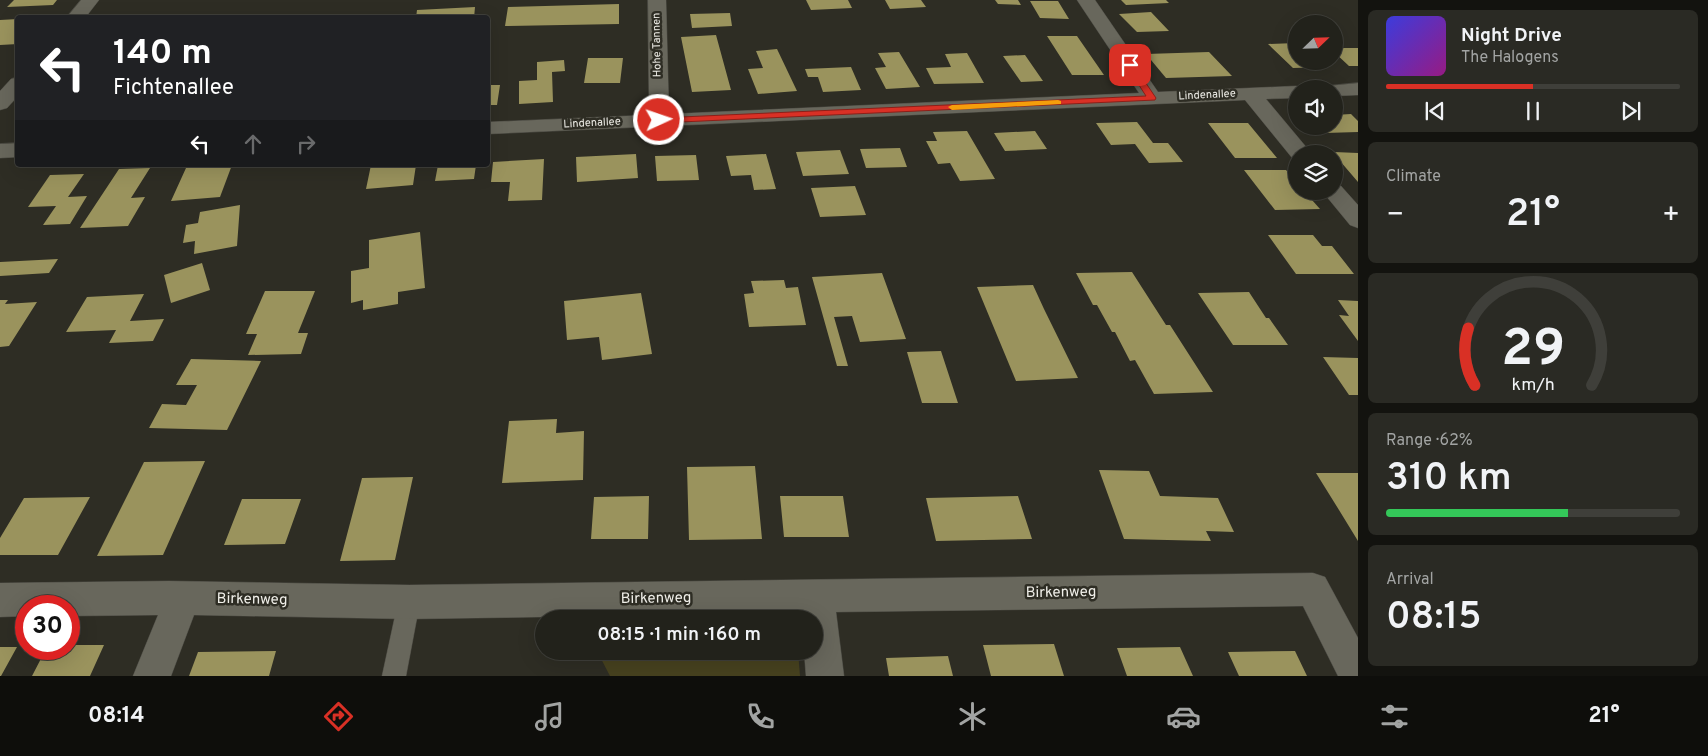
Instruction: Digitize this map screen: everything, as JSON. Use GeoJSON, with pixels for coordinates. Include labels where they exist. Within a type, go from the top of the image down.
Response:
{"type":"FeatureCollection","features":[{"type":"Feature","properties":{"kind":"street"},"geometry":{"type":"LineString","coordinates":[[77,15],[90,0]]}},
{"type":"Feature","properties":{"kind":"street","name":"Hohe Tannen"},"geometry":{"type":"LineString","coordinates":[[656,0],[659,120]]}},
{"type":"Feature","properties":{"kind":"street"},"geometry":{"type":"LineString","coordinates":[[1086,0],[1152,98]]}},
{"type":"Feature","properties":{"kind":"street"},"geometry":{"type":"LineString","coordinates":[[0,104],[15,86]]}},
{"type":"Feature","properties":{"kind":"street"},"geometry":{"type":"LineString","coordinates":[[1343,90],[1358,89]]}},
{"type":"Feature","properties":{"kind":"street","name":"Lindenallee"},"geometry":{"type":"LineString","coordinates":[[490,128],[1288,92]]}},
{"type":"Feature","properties":{"kind":"street"},"geometry":{"type":"LineString","coordinates":[[1250,93],[1294,145]]}},
{"type":"Feature","properties":{"kind":"street"},"geometry":{"type":"LineString","coordinates":[[0,151],[15,150]]}},
{"type":"Feature","properties":{"kind":"street"},"geometry":{"type":"LineString","coordinates":[[1341,200],[1358,220]]}},
{"type":"Feature","properties":{"kind":"street","name":"Birkenweg"},"geometry":{"type":"LineString","coordinates":[[0,600],[182,599],[409,602],[1313,589],[1358,676]]}},
{"type":"Feature","properties":{"kind":"street"},"geometry":{"type":"LineString","coordinates":[[817,597],[825,676]]}},
{"type":"Feature","properties":{"kind":"street"},"geometry":{"type":"LineString","coordinates":[[152,676],[182,599]]}},
{"type":"Feature","properties":{"kind":"lane"},"geometry":{"type":"LineString","coordinates":[[394,676],[409,602]]}},
{"type":"Feature","properties":{"kind":"shaded area"},"geometry":{"type":"Polygon","coordinates":[[[602,660],[799,660],[800,676],[610,676],[602,660]]]}},
{"type":"Feature","properties":{"kind":"building"},"geometry":{"type":"Polygon","coordinates":[[[14,0],[57,0],[53,5],[7,7],[14,0]]]}},
{"type":"Feature","properties":{"kind":"building"},"geometry":{"type":"Polygon","coordinates":[[[806,0],[848,0],[852,8],[811,10],[806,0]]]}},
{"type":"Feature","properties":{"kind":"building"},"geometry":{"type":"Polygon","coordinates":[[[885,0],[921,0],[926,7],[890,9],[885,0]]]}},
{"type":"Feature","properties":{"kind":"building"},"geometry":{"type":"Polygon","coordinates":[[[995,0],[1018,0],[1021,5],[998,4],[995,0]]]}},
{"type":"Feature","properties":{"kind":"building"},"geometry":{"type":"Polygon","coordinates":[[[1121,0],[1166,0],[1169,3],[1126,5],[1121,0]]]}},
{"type":"Feature","properties":{"kind":"building"},"geometry":{"type":"Polygon","coordinates":[[[1030,1],[1058,1],[1069,19],[1040,18],[1030,1]]]}},
{"type":"Feature","properties":{"kind":"building"},"geometry":{"type":"Polygon","coordinates":[[[619,4],[619,24],[505,26],[508,7],[619,4]]]}},
{"type":"Feature","properties":{"kind":"building"},"geometry":{"type":"Polygon","coordinates":[[[475,7],[474,15],[416,15],[417,10],[475,7]]]}},
{"type":"Feature","properties":{"kind":"building"},"geometry":{"type":"Polygon","coordinates":[[[1151,12],[1169,31],[1137,32],[1119,14],[1151,12]]]}},
{"type":"Feature","properties":{"kind":"building"},"geometry":{"type":"Polygon","coordinates":[[[730,13],[732,26],[692,28],[690,14],[730,13]]]}},
{"type":"Feature","properties":{"kind":"building"},"geometry":{"type":"Polygon","coordinates":[[[15,19],[15,44],[0,45],[0,20],[15,19]]]}},
{"type":"Feature","properties":{"kind":"building"},"geometry":{"type":"Polygon","coordinates":[[[716,35],[731,90],[692,92],[681,37],[716,35]]]}},
{"type":"Feature","properties":{"kind":"building"},"geometry":{"type":"Polygon","coordinates":[[[1047,36],[1077,36],[1104,75],[1072,75],[1047,36]]]}},
{"type":"Feature","properties":{"kind":"building"},"geometry":{"type":"Polygon","coordinates":[[[1288,43],[1288,63],[1268,44],[1288,43]]]}},
{"type":"Feature","properties":{"kind":"building"},"geometry":{"type":"Polygon","coordinates":[[[1343,48],[1358,48],[1358,66],[1349,66],[1343,60],[1343,48]]]}},
{"type":"Feature","properties":{"kind":"building"},"geometry":{"type":"Polygon","coordinates":[[[777,49],[797,91],[758,94],[748,69],[763,68],[756,51],[777,49]]]}},
{"type":"Feature","properties":{"kind":"building"},"geometry":{"type":"Polygon","coordinates":[[[899,52],[920,87],[886,89],[875,68],[886,67],[878,53],[899,52]]]}},
{"type":"Feature","properties":{"kind":"building"},"geometry":{"type":"Polygon","coordinates":[[[1209,52],[1232,76],[1166,78],[1146,54],[1209,52]]]}},
{"type":"Feature","properties":{"kind":"building"},"geometry":{"type":"Polygon","coordinates":[[[967,53],[984,83],[934,84],[926,68],[951,67],[945,54],[967,53]]]}},
{"type":"Feature","properties":{"kind":"building"},"geometry":{"type":"Polygon","coordinates":[[[1025,55],[1043,81],[1021,82],[1003,56],[1025,55]]]}},
{"type":"Feature","properties":{"kind":"building"},"geometry":{"type":"Polygon","coordinates":[[[588,58],[623,58],[620,83],[584,83],[588,58]]]}},
{"type":"Feature","properties":{"kind":"building"},"geometry":{"type":"Polygon","coordinates":[[[564,60],[565,71],[552,72],[553,102],[519,104],[519,81],[537,80],[537,62],[564,60]]]}},
{"type":"Feature","properties":{"kind":"building"},"geometry":{"type":"Polygon","coordinates":[[[851,67],[861,90],[823,92],[818,77],[808,77],[805,69],[851,67]]]}},
{"type":"Feature","properties":{"kind":"building"},"geometry":{"type":"Polygon","coordinates":[[[490,85],[500,85],[497,105],[490,105],[490,85]]]}},
{"type":"Feature","properties":{"kind":"building"},"geometry":{"type":"Polygon","coordinates":[[[1343,114],[1351,114],[1358,121],[1358,132],[1343,132],[1343,114]]]}},
{"type":"Feature","properties":{"kind":"building"},"geometry":{"type":"Polygon","coordinates":[[[1137,122],[1153,143],[1168,143],[1183,162],[1149,163],[1135,144],[1111,145],[1096,123],[1137,122]]]}},
{"type":"Feature","properties":{"kind":"building"},"geometry":{"type":"Polygon","coordinates":[[[1208,123],[1248,123],[1277,158],[1235,158],[1208,123]]]}},
{"type":"Feature","properties":{"kind":"building"},"geometry":{"type":"Polygon","coordinates":[[[967,131],[995,179],[960,181],[950,163],[938,164],[926,141],[937,141],[933,132],[967,131]]]}},
{"type":"Feature","properties":{"kind":"building"},"geometry":{"type":"Polygon","coordinates":[[[1035,131],[1047,149],[1005,151],[994,133],[1035,131]]]}},
{"type":"Feature","properties":{"kind":"building"},"geometry":{"type":"Polygon","coordinates":[[[900,148],[907,167],[866,168],[860,149],[900,148]]]}},
{"type":"Feature","properties":{"kind":"building"},"geometry":{"type":"Polygon","coordinates":[[[840,150],[849,174],[803,176],[796,152],[840,150]]]}},
{"type":"Feature","properties":{"kind":"building"},"geometry":{"type":"Polygon","coordinates":[[[1343,152],[1358,153],[1358,182],[1343,164],[1343,152]]]}},
{"type":"Feature","properties":{"kind":"building"},"geometry":{"type":"Polygon","coordinates":[[[636,154],[638,178],[577,182],[576,157],[636,154]]]}},
{"type":"Feature","properties":{"kind":"building"},"geometry":{"type":"Polygon","coordinates":[[[766,154],[776,189],[754,190],[751,175],[731,176],[726,156],[766,154]]]}},
{"type":"Feature","properties":{"kind":"building"},"geometry":{"type":"Polygon","coordinates":[[[696,155],[699,180],[657,181],[655,156],[696,155]]]}},
{"type":"Feature","properties":{"kind":"building"},"geometry":{"type":"Polygon","coordinates":[[[544,159],[542,200],[508,201],[510,182],[491,182],[493,162],[544,159]]]}},
{"type":"Feature","properties":{"kind":"building"},"geometry":{"type":"Polygon","coordinates":[[[231,167],[220,197],[171,201],[186,168],[231,167]]]}},
{"type":"Feature","properties":{"kind":"building"},"geometry":{"type":"Polygon","coordinates":[[[371,167],[416,167],[413,185],[366,189],[371,167]]]}},
{"type":"Feature","properties":{"kind":"building"},"geometry":{"type":"Polygon","coordinates":[[[438,167],[476,167],[474,179],[435,181],[438,167]]]}},
{"type":"Feature","properties":{"kind":"building"},"geometry":{"type":"Polygon","coordinates":[[[150,168],[131,198],[145,197],[128,226],[80,228],[119,169],[150,168]]]}},
{"type":"Feature","properties":{"kind":"building"},"geometry":{"type":"Polygon","coordinates":[[[1244,170],[1286,170],[1288,172],[1288,200],[1312,200],[1320,209],[1275,210],[1244,170]]]}},
{"type":"Feature","properties":{"kind":"building"},"geometry":{"type":"Polygon","coordinates":[[[84,174],[68,197],[87,196],[70,224],[43,225],[56,206],[28,207],[50,175],[84,174]]]}},
{"type":"Feature","properties":{"kind":"building"},"geometry":{"type":"Polygon","coordinates":[[[855,186],[866,215],[820,217],[811,188],[855,186]]]}},
{"type":"Feature","properties":{"kind":"building"},"geometry":{"type":"Polygon","coordinates":[[[240,205],[237,246],[194,254],[195,241],[183,243],[186,225],[198,223],[200,212],[240,205]]]}},
{"type":"Feature","properties":{"kind":"building"},"geometry":{"type":"Polygon","coordinates":[[[420,232],[425,288],[398,292],[398,304],[363,310],[363,300],[351,303],[351,271],[369,268],[369,240],[420,232]]]}},
{"type":"Feature","properties":{"kind":"building"},"geometry":{"type":"Polygon","coordinates":[[[1268,235],[1313,235],[1322,246],[1332,246],[1354,274],[1296,274],[1268,235]]]}},
{"type":"Feature","properties":{"kind":"building"},"geometry":{"type":"Polygon","coordinates":[[[58,259],[49,273],[0,276],[0,262],[58,259]]]}},
{"type":"Feature","properties":{"kind":"building"},"geometry":{"type":"Polygon","coordinates":[[[202,263],[210,290],[171,303],[164,275],[202,263]]]}},
{"type":"Feature","properties":{"kind":"building"},"geometry":{"type":"Polygon","coordinates":[[[1132,272],[1166,325],[1170,325],[1213,392],[1154,394],[1135,360],[1130,361],[1115,332],[1112,332],[1097,305],[1093,305],[1076,273],[1132,272]]]}},
{"type":"Feature","properties":{"kind":"building"},"geometry":{"type":"Polygon","coordinates":[[[882,273],[906,339],[860,342],[852,316],[834,317],[848,366],[837,366],[812,277],[882,273]]]}},
{"type":"Feature","properties":{"kind":"building"},"geometry":{"type":"Polygon","coordinates":[[[784,280],[786,288],[798,287],[806,325],[749,327],[744,294],[754,293],[751,281],[784,280]]]}},
{"type":"Feature","properties":{"kind":"building"},"geometry":{"type":"Polygon","coordinates":[[[1033,285],[1078,378],[1016,381],[977,287],[1033,285]]]}},
{"type":"Feature","properties":{"kind":"building"},"geometry":{"type":"Polygon","coordinates":[[[265,291],[315,291],[298,333],[308,333],[301,354],[248,355],[257,334],[246,334],[265,291]]]}},
{"type":"Feature","properties":{"kind":"building"},"geometry":{"type":"Polygon","coordinates":[[[1249,292],[1266,318],[1269,318],[1288,345],[1233,345],[1198,293],[1249,292]]]}},
{"type":"Feature","properties":{"kind":"building"},"geometry":{"type":"Polygon","coordinates":[[[641,293],[652,354],[602,360],[599,337],[567,340],[564,301],[641,293]]]}},
{"type":"Feature","properties":{"kind":"building"},"geometry":{"type":"Polygon","coordinates":[[[144,294],[130,321],[164,319],[153,341],[109,343],[116,330],[66,332],[87,297],[144,294]]]}},
{"type":"Feature","properties":{"kind":"building"},"geometry":{"type":"Polygon","coordinates":[[[0,300],[8,300],[5,304],[37,302],[9,346],[0,347],[0,300]]]}},
{"type":"Feature","properties":{"kind":"building"},"geometry":{"type":"Polygon","coordinates":[[[1338,300],[1358,301],[1358,341],[1339,315],[1349,316],[1338,300]]]}},
{"type":"Feature","properties":{"kind":"building"},"geometry":{"type":"Polygon","coordinates":[[[941,351],[958,403],[922,403],[907,352],[941,351]]]}},
{"type":"Feature","properties":{"kind":"building"},"geometry":{"type":"Polygon","coordinates":[[[1323,357],[1358,358],[1358,395],[1349,395],[1323,357]]]}},
{"type":"Feature","properties":{"kind":"building"},"geometry":{"type":"Polygon","coordinates":[[[191,359],[261,361],[227,430],[149,428],[162,404],[186,405],[197,385],[176,385],[191,359]]]}},
{"type":"Feature","properties":{"kind":"building"},"geometry":{"type":"Polygon","coordinates":[[[557,419],[556,433],[584,431],[583,480],[502,483],[509,421],[557,419]]]}},
{"type":"Feature","properties":{"kind":"building"},"geometry":{"type":"Polygon","coordinates":[[[205,461],[163,555],[97,556],[144,462],[205,461]]]}},
{"type":"Feature","properties":{"kind":"building"},"geometry":{"type":"Polygon","coordinates":[[[755,466],[762,539],[689,540],[687,467],[755,466]]]}},
{"type":"Feature","properties":{"kind":"building"},"geometry":{"type":"Polygon","coordinates":[[[1099,470],[1149,471],[1160,496],[1218,498],[1234,532],[1206,531],[1211,541],[1124,539],[1099,470]]]}},
{"type":"Feature","properties":{"kind":"building"},"geometry":{"type":"Polygon","coordinates":[[[1316,473],[1358,473],[1358,541],[1339,510],[1316,473]]]}},
{"type":"Feature","properties":{"kind":"building"},"geometry":{"type":"Polygon","coordinates":[[[413,477],[395,560],[340,561],[362,478],[413,477]]]}},
{"type":"Feature","properties":{"kind":"building"},"geometry":{"type":"Polygon","coordinates":[[[649,496],[648,539],[591,539],[594,497],[649,496]]]}},
{"type":"Feature","properties":{"kind":"building"},"geometry":{"type":"Polygon","coordinates":[[[780,496],[843,496],[849,537],[784,537],[780,496]]]}},
{"type":"Feature","properties":{"kind":"building"},"geometry":{"type":"Polygon","coordinates":[[[1018,496],[1032,539],[936,541],[926,498],[1018,496]]]}},
{"type":"Feature","properties":{"kind":"building"},"geometry":{"type":"Polygon","coordinates":[[[90,497],[58,555],[0,555],[0,538],[24,498],[90,497]]]}},
{"type":"Feature","properties":{"kind":"building"},"geometry":{"type":"Polygon","coordinates":[[[242,499],[301,499],[285,544],[224,545],[242,499]]]}},
{"type":"Feature","properties":{"kind":"building"},"geometry":{"type":"Polygon","coordinates":[[[1054,644],[1064,676],[991,676],[983,645],[1054,644]]]}},
{"type":"Feature","properties":{"kind":"building"},"geometry":{"type":"Polygon","coordinates":[[[80,645],[104,645],[90,676],[32,676],[40,660],[80,660],[80,645]]]}},
{"type":"Feature","properties":{"kind":"building"},"geometry":{"type":"Polygon","coordinates":[[[0,647],[15,647],[15,651],[0,676],[0,647]]]}},
{"type":"Feature","properties":{"kind":"building"},"geometry":{"type":"Polygon","coordinates":[[[1180,647],[1193,676],[1127,676],[1117,648],[1180,647]]]}},
{"type":"Feature","properties":{"kind":"building"},"geometry":{"type":"Polygon","coordinates":[[[276,651],[269,676],[189,676],[198,652],[276,651]]]}},
{"type":"Feature","properties":{"kind":"building"},"geometry":{"type":"Polygon","coordinates":[[[1295,651],[1307,676],[1239,676],[1228,652],[1295,651]]]}},
{"type":"Feature","properties":{"kind":"building"},"geometry":{"type":"Polygon","coordinates":[[[948,656],[953,676],[889,676],[886,658],[948,656]]]}},
{"type":"Feature","properties":{"kind":"slow traffic"},"geometry":{"type":"LineString","coordinates":[[952,107],[1058,102]]}},
{"type":"Feature","properties":{"kind":"route"},"geometry":{"type":"LineString","coordinates":[[659,120],[1152,98],[1130,65]]}}]}
